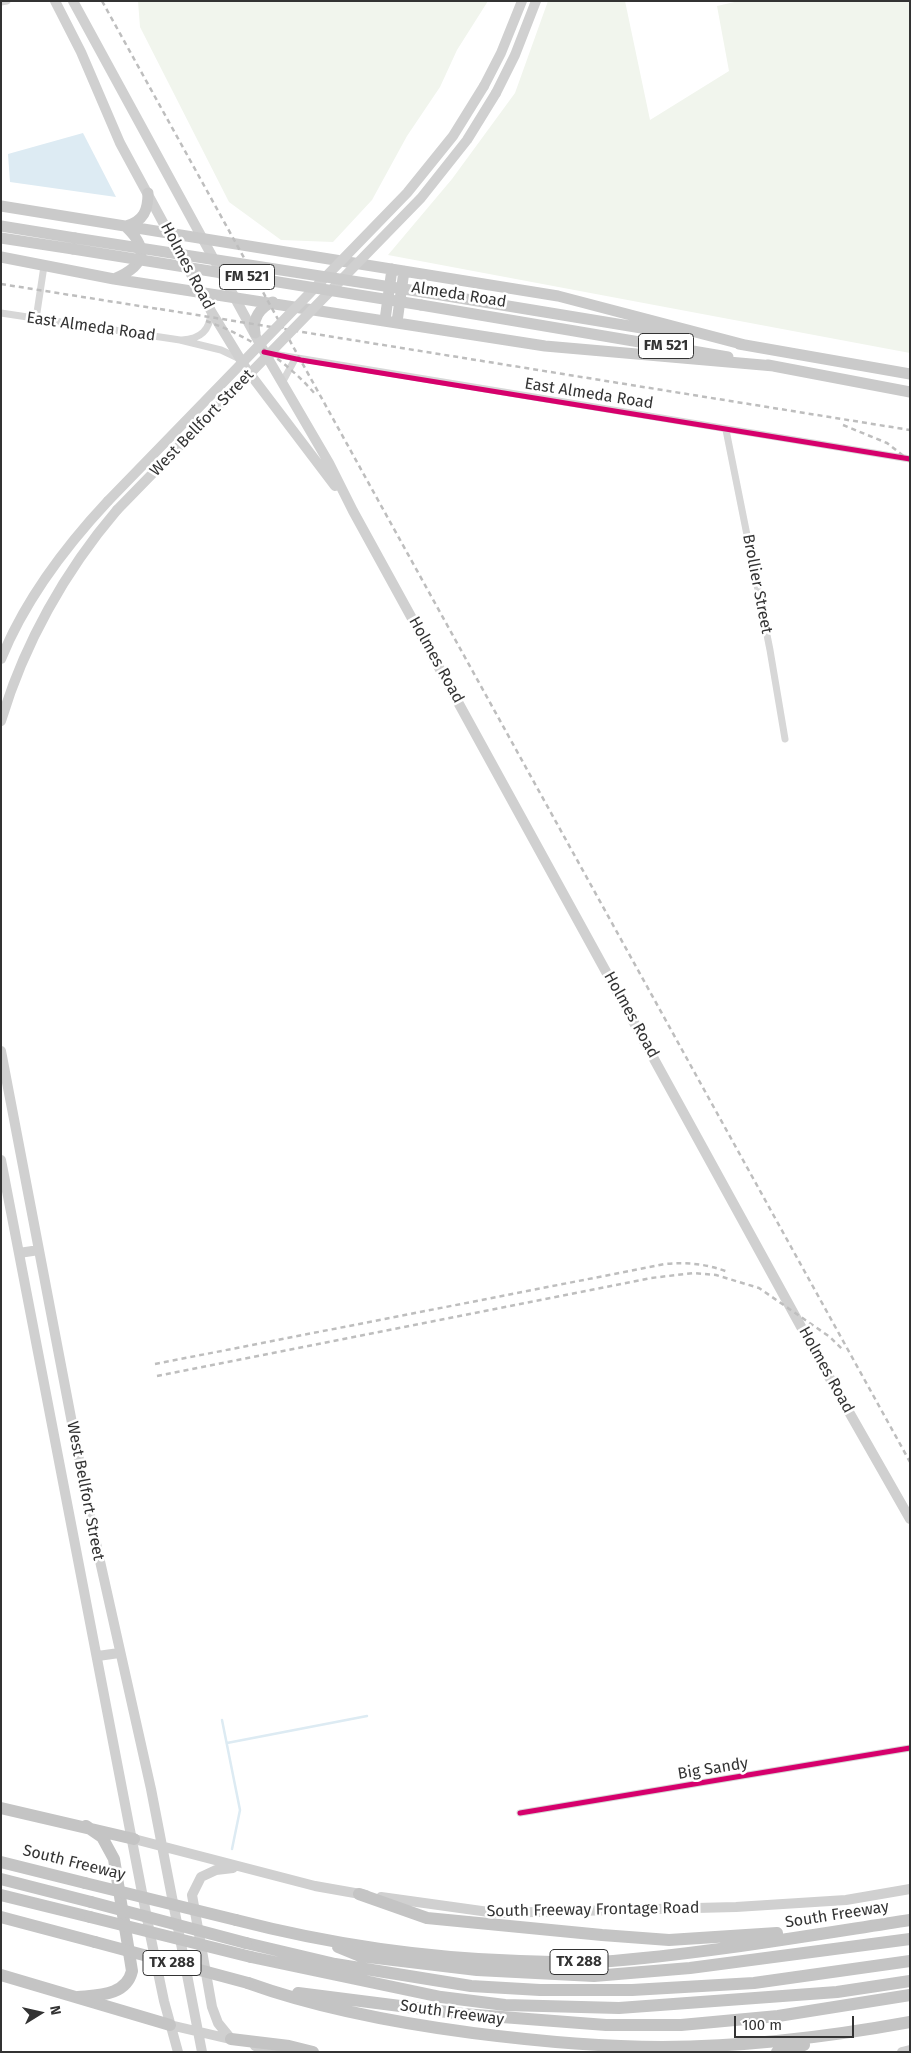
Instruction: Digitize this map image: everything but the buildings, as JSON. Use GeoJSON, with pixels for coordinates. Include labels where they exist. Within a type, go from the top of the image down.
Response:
{"type":"FeatureCollection","features":[{"type":"Feature","properties":{"kind":"highway"},"geometry":{"type":"LineString","coordinates":[[1,1808],[86,1826],[134,1839]]}},
{"type":"Feature","properties":{"kind":"highway"},"geometry":{"type":"LineString","coordinates":[[78,1997],[108,1994],[121,1988],[130,1978],[132,1971],[114,1859],[102,1837],[86,1826]]}},
{"type":"Feature","properties":{"kind":"highway","name":"South Freeway"},"geometry":{"type":"LineString","coordinates":[[1,1862],[319,1940],[480,1960],[597,1962],[730,1948],[910,1920]]}},
{"type":"Feature","properties":{"kind":"highway"},"geometry":{"type":"LineString","coordinates":[[1,1879],[334,1964],[471,1986],[593,1991],[754,1983],[910,1961]]}},
{"type":"Feature","properties":{"kind":"highway"},"geometry":{"type":"LineString","coordinates":[[359,1894],[427,1918],[602,1936],[669,1940],[837,1931]]}},
{"type":"Feature","properties":{"kind":"highway"},"geometry":{"type":"LineString","coordinates":[[1,1895],[250,1957],[441,1997],[505,2005],[620,2008],[772,1995],[837,1992],[910,1981]]}},
{"type":"Feature","properties":{"kind":"highway","name":"South Freeway"},"geometry":{"type":"LineString","coordinates":[[1,1917],[248,1983],[326,2007],[428,2027],[558,2043],[618,2046],[705,2046],[794,2040],[910,2022]]}},
{"type":"Feature","properties":{"kind":"highway"},"geometry":{"type":"LineString","coordinates":[[319,1940],[360,1956],[477,1970],[594,1976],[690,1968],[910,1939]]}},
{"type":"Feature","properties":{"kind":"highway"},"geometry":{"type":"LineString","coordinates":[[754,1983],[910,1953]]}},
{"type":"Feature","properties":{"kind":"highway"},"geometry":{"type":"LineString","coordinates":[[772,1995],[910,1974]]}},
{"type":"Feature","properties":{"kind":"highway"},"geometry":{"type":"LineString","coordinates":[[1,1975],[170,2024]]}},
{"type":"Feature","properties":{"kind":"highway"},"geometry":{"type":"LineString","coordinates":[[261,1988],[463,2014],[606,2025],[681,2025],[778,2016],[910,1995]]}},
{"type":"Feature","properties":{"kind":"highway"},"geometry":{"type":"LineString","coordinates":[[777,2052],[855,2032]]}},
{"type":"Feature","properties":{"kind":"highway"},"geometry":{"type":"LineString","coordinates":[[232,2039],[289,2046],[313,2052]]}},
{"type":"Feature","properties":{"kind":"main road","name":"Holmes Road"},"geometry":{"type":"LineString","coordinates":[[55,1],[81,52],[114,129],[211,311],[240,360],[353,511]]}},
{"type":"Feature","properties":{"kind":"main road"},"geometry":{"type":"LineString","coordinates":[[64,1],[82,31],[90,32]]}},
{"type":"Feature","properties":{"kind":"main road","name":"Holmes Road"},"geometry":{"type":"LineString","coordinates":[[73,1],[264,352],[283,381],[816,1354],[910,1519]]}},
{"type":"Feature","properties":{"kind":"main road","name":"West Bellfort Street"},"geometry":{"type":"LineString","coordinates":[[1,659],[42,583],[73,541],[108,501],[407,193],[449,142],[484,86],[501,54],[522,1]]}},
{"type":"Feature","properties":{"kind":"main road","name":"West Bellfort Street"},"geometry":{"type":"LineString","coordinates":[[1,721],[23,661],[49,609],[74,568],[117,510],[421,198],[467,140],[496,93],[515,55],[536,1]]}},
{"type":"Feature","properties":{"kind":"main road"},"geometry":{"type":"LineString","coordinates":[[125,226],[137,221],[145,213],[148,193]]}},
{"type":"Feature","properties":{"kind":"main road"},"geometry":{"type":"LineString","coordinates":[[1,206],[588,302],[745,345]]}},
{"type":"Feature","properties":{"kind":"main road","name":"Almeda Road"},"geometry":{"type":"LineString","coordinates":[[1,226],[423,292],[910,374]]}},
{"type":"Feature","properties":{"kind":"main road"},"geometry":{"type":"LineString","coordinates":[[114,279],[134,268],[140,254],[140,244],[137,237],[125,226]]}},
{"type":"Feature","properties":{"kind":"main road","name":"Almeda Road"},"geometry":{"type":"LineString","coordinates":[[1,238],[653,343],[910,392]]}},
{"type":"Feature","properties":{"kind":"main road"},"geometry":{"type":"LineString","coordinates":[[1,257],[114,279],[577,350],[774,366]]}},
{"type":"Feature","properties":{"kind":"main road"},"geometry":{"type":"LineString","coordinates":[[385,320],[392,269]]}},
{"type":"Feature","properties":{"kind":"main road"},"geometry":{"type":"LineString","coordinates":[[396,322],[404,271]]}},
{"type":"Feature","properties":{"kind":"main road"},"geometry":{"type":"LineString","coordinates":[[255,333],[254,324],[259,313],[264,306],[273,302]]}},
{"type":"Feature","properties":{"kind":"main road","name":"West Bellfort Street"},"geometry":{"type":"LineString","coordinates":[[1,1051],[89,1512],[163,1846],[202,2052]]}},
{"type":"Feature","properties":{"kind":"main road","name":"West Bellfort Street"},"geometry":{"type":"LineString","coordinates":[[1,1160],[134,1839],[150,1934],[178,2052]]}},
{"type":"Feature","properties":{"kind":"main road"},"geometry":{"type":"LineString","coordinates":[[19,1253],[39,1250]]}},
{"type":"Feature","properties":{"kind":"main road"},"geometry":{"type":"LineString","coordinates":[[98,1656],[119,1652]]}},
{"type":"Feature","properties":{"kind":"main road","name":"South Freeway Frontage Road"},"geometry":{"type":"LineString","coordinates":[[134,1839],[315,1886],[496,1914],[736,1907],[846,1900],[910,1889]]}},
{"type":"Feature","properties":{"kind":"main road"},"geometry":{"type":"LineString","coordinates":[[232,2039],[218,2022],[212,2007],[192,1895],[201,1877],[226,1867],[244,1869]]}},
{"type":"Feature","properties":{"kind":"main road"},"geometry":{"type":"LineString","coordinates":[[170,2024],[275,2052]]}},
{"type":"Feature","properties":{"kind":"main road"},"geometry":{"type":"LineString","coordinates":[[902,2052],[910,2050]]}},
{"type":"Feature","properties":{"kind":"street"},"geometry":{"type":"LineString","coordinates":[[1,2],[7,1]]}},
{"type":"Feature","properties":{"kind":"street"},"geometry":{"type":"LineString","coordinates":[[36,319],[44,266]]}},
{"type":"Feature","properties":{"kind":"street","name":"East Almeda Road"},"geometry":{"type":"LineString","coordinates":[[180,340],[194,339],[203,334],[208,328],[211,311]]}},
{"type":"Feature","properties":{"kind":"street","name":"East Almeda Road"},"geometry":{"type":"LineString","coordinates":[[1,313],[180,340],[226,351],[240,360]]}},
{"type":"Feature","properties":{"kind":"street","name":"East Almeda Road"},"geometry":{"type":"LineString","coordinates":[[264,352],[295,359],[726,430],[910,458]]}},
{"type":"Feature","properties":{"kind":"street"},"geometry":{"type":"LineString","coordinates":[[283,381],[295,359]]}},
{"type":"Feature","properties":{"kind":"street","name":"Brollier Street"},"geometry":{"type":"LineString","coordinates":[[726,430],[770,650],[785,739]]}},
{"type":"Feature","properties":{"kind":"street","name":"Big Sandy"},"geometry":{"type":"LineString","coordinates":[[520,1813],[910,1748]]}},
{"type":"Feature","properties":{"kind":"shaded area"},"geometry":{"type":"Polygon","coordinates":[[[138,1],[488,1],[457,50],[440,87],[407,136],[372,200],[333,242],[281,240],[229,202],[140,27],[138,1]]]}},
{"type":"Feature","properties":{"kind":"shaded area"},"geometry":{"type":"Polygon","coordinates":[[[548,1],[625,1],[650,120],[729,71],[717,6],[739,1],[910,1],[910,353],[388,255],[452,179],[515,93],[548,1]]]}},
{"type":"Feature","properties":{"kind":"shaded area"},"geometry":{"type":"Polygon","coordinates":[[[83,133],[116,197],[10,182],[8,154],[83,133]]]}},
{"type":"Feature","properties":{"kind":"waterway"},"geometry":{"type":"LineString","coordinates":[[227,1743],[367,1716]]}},
{"type":"Feature","properties":{"kind":"waterway"},"geometry":{"type":"LineString","coordinates":[[222,1720],[240,1810],[232,1849]]}},
{"type":"Feature","properties":{"kind":"railway"},"geometry":{"type":"LineString","coordinates":[[102,1],[910,1462]]}},
{"type":"Feature","properties":{"kind":"railway"},"geometry":{"type":"LineString","coordinates":[[1,284],[165,310]]}},
{"type":"Feature","properties":{"kind":"railway"},"geometry":{"type":"LineString","coordinates":[[160,309],[910,430]]}},
{"type":"Feature","properties":{"kind":"railway"},"geometry":{"type":"LineString","coordinates":[[206,321],[236,334],[265,350],[292,371],[315,394]]}},
{"type":"Feature","properties":{"kind":"railway"},"geometry":{"type":"LineString","coordinates":[[843,425],[887,443],[910,461]]}},
{"type":"Feature","properties":{"kind":"railway"},"geometry":{"type":"LineString","coordinates":[[155,1364],[665,1264],[697,1264],[728,1272]]}},
{"type":"Feature","properties":{"kind":"railway"},"geometry":{"type":"LineString","coordinates":[[157,1376],[651,1278],[694,1273],[716,1275],[759,1288],[830,1337],[842,1349]]}},
{"type":"Feature","properties":{"kind":"cycle path"},"geometry":{"type":"LineString","coordinates":[[264,352],[301,360],[910,459]]}},
{"type":"Feature","properties":{"kind":"cycle path"},"geometry":{"type":"LineString","coordinates":[[520,1813],[910,1748]]}}]}
